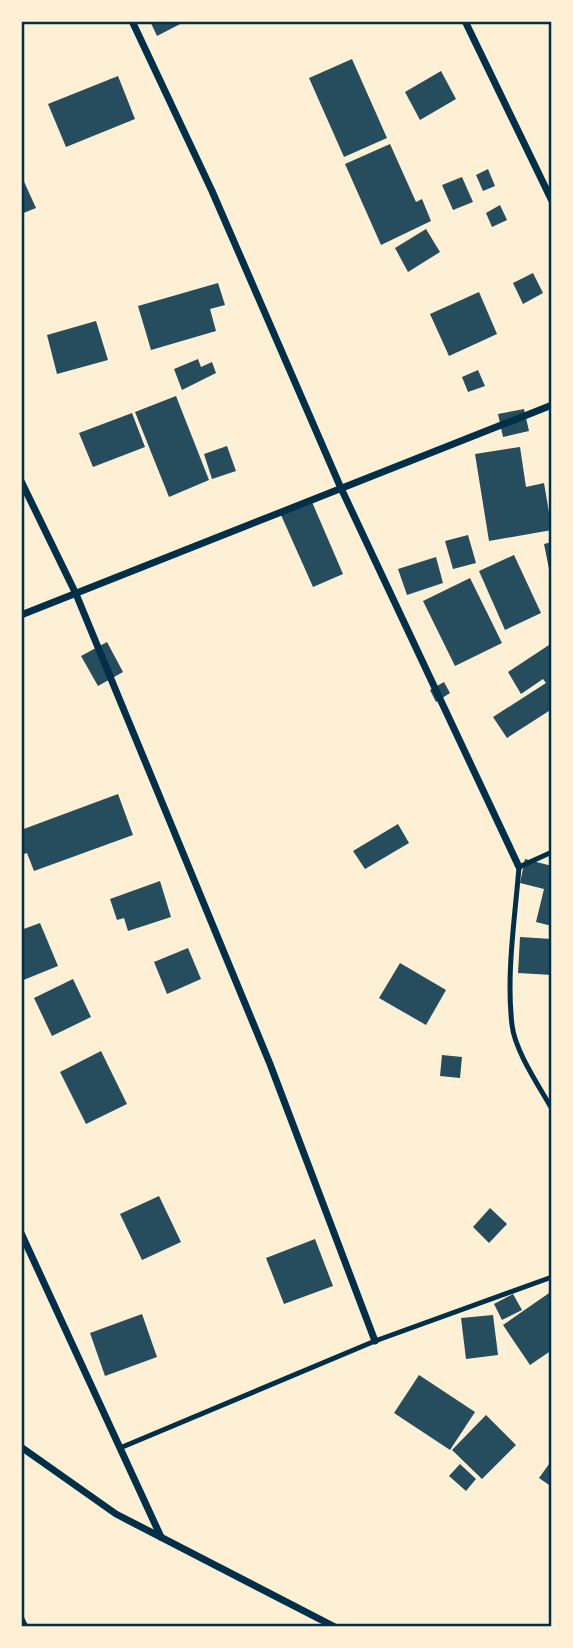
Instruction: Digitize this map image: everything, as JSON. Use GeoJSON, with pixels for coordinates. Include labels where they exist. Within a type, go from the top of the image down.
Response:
{"type":"FeatureCollection","features":[{"type":"Feature","properties":{"kind":"street"},"geometry":{"type":"LineString","coordinates":[[132,21],[212,191],[340,486],[519,867]]}},
{"type":"Feature","properties":{"kind":"street"},"geometry":{"type":"LineString","coordinates":[[465,21],[552,201]]}},
{"type":"Feature","properties":{"kind":"street"},"geometry":{"type":"LineString","coordinates":[[21,615],[340,486],[552,405]]}},
{"type":"Feature","properties":{"kind":"street"},"geometry":{"type":"LineString","coordinates":[[21,481],[76,594],[270,1064],[374,1341]]}},
{"type":"Feature","properties":{"kind":"street"},"geometry":{"type":"LineString","coordinates":[[21,1233],[161,1537]]}},
{"type":"Feature","properties":{"kind":"street"},"geometry":{"type":"LineString","coordinates":[[21,1447],[116,1514],[335,1627]]}},
{"type":"Feature","properties":{"kind":"street"},"geometry":{"type":"LineString","coordinates":[[21,1619],[25,1627]]}},
{"type":"Feature","properties":{"kind":"lane"},"geometry":{"type":"LineString","coordinates":[[552,852],[519,867],[512,954],[512,1027],[529,1069],[552,1108]]}},
{"type":"Feature","properties":{"kind":"lane"},"geometry":{"type":"LineString","coordinates":[[120,1448],[374,1341],[552,1277]]}},
{"type":"Feature","properties":{"kind":"building"},"geometry":{"type":"Polygon","coordinates":[[[150,21],[186,21],[157,36],[150,21]]]}},
{"type":"Feature","properties":{"kind":"building"},"geometry":{"type":"Polygon","coordinates":[[[352,59],[387,138],[344,157],[309,78],[352,59]]]}},
{"type":"Feature","properties":{"kind":"building"},"geometry":{"type":"Polygon","coordinates":[[[441,71],[456,99],[420,120],[405,92],[441,71]]]}},
{"type":"Feature","properties":{"kind":"building"},"geometry":{"type":"Polygon","coordinates":[[[118,76],[135,119],[66,147],[48,104],[118,76]]]}},
{"type":"Feature","properties":{"kind":"building"},"geometry":{"type":"Polygon","coordinates":[[[390,144],[416,202],[422,199],[431,221],[381,245],[345,164],[390,144]]]}},
{"type":"Feature","properties":{"kind":"building"},"geometry":{"type":"Polygon","coordinates":[[[488,169],[495,186],[483,191],[476,175],[488,169]]]}},
{"type":"Feature","properties":{"kind":"building"},"geometry":{"type":"Polygon","coordinates":[[[21,175],[36,208],[21,214],[21,175]]]}},
{"type":"Feature","properties":{"kind":"building"},"geometry":{"type":"Polygon","coordinates":[[[462,177],[473,202],[453,210],[442,185],[462,177]]]}},
{"type":"Feature","properties":{"kind":"building"},"geometry":{"type":"Polygon","coordinates":[[[500,205],[507,220],[492,227],[486,213],[500,205]]]}},
{"type":"Feature","properties":{"kind":"building"},"geometry":{"type":"Polygon","coordinates":[[[426,229],[440,252],[408,272],[395,248],[426,229]]]}},
{"type":"Feature","properties":{"kind":"building"},"geometry":{"type":"Polygon","coordinates":[[[533,273],[543,293],[523,304],[513,283],[533,273]]]}},
{"type":"Feature","properties":{"kind":"building"},"geometry":{"type":"Polygon","coordinates":[[[218,283],[225,305],[210,309],[216,331],[151,350],[138,306],[218,283]]]}},
{"type":"Feature","properties":{"kind":"building"},"geometry":{"type":"Polygon","coordinates":[[[479,292],[497,334],[449,356],[430,314],[479,292]]]}},
{"type":"Feature","properties":{"kind":"building"},"geometry":{"type":"Polygon","coordinates":[[[96,321],[108,360],[57,374],[47,335],[96,321]]]}},
{"type":"Feature","properties":{"kind":"building"},"geometry":{"type":"Polygon","coordinates":[[[198,359],[201,367],[212,362],[216,373],[182,390],[174,369],[198,359]]]}},
{"type":"Feature","properties":{"kind":"building"},"geometry":{"type":"Polygon","coordinates":[[[478,370],[485,386],[468,392],[462,377],[478,370]]]}},
{"type":"Feature","properties":{"kind":"building"},"geometry":{"type":"Polygon","coordinates":[[[176,396],[209,480],[169,497],[135,412],[176,396]]]}},
{"type":"Feature","properties":{"kind":"building"},"geometry":{"type":"Polygon","coordinates":[[[524,409],[529,431],[503,437],[498,414],[524,409]]]}},
{"type":"Feature","properties":{"kind":"building"},"geometry":{"type":"Polygon","coordinates":[[[132,413],[145,447],[93,467],[79,433],[132,413]]]}},
{"type":"Feature","properties":{"kind":"building"},"geometry":{"type":"Polygon","coordinates":[[[227,446],[236,471],[212,479],[204,454],[227,446]]]}},
{"type":"Feature","properties":{"kind":"building"},"geometry":{"type":"Polygon","coordinates":[[[520,447],[526,487],[544,483],[552,530],[489,541],[475,454],[520,447]]]}},
{"type":"Feature","properties":{"kind":"building"},"geometry":{"type":"Polygon","coordinates":[[[312,502],[343,574],[313,587],[281,515],[312,502]]]}},
{"type":"Feature","properties":{"kind":"building"},"geometry":{"type":"Polygon","coordinates":[[[468,535],[476,563],[453,569],[445,541],[468,535]]]}},
{"type":"Feature","properties":{"kind":"building"},"geometry":{"type":"Polygon","coordinates":[[[552,542],[552,579],[551,579],[544,544],[552,542]]]}},
{"type":"Feature","properties":{"kind":"building"},"geometry":{"type":"Polygon","coordinates":[[[514,555],[541,613],[505,630],[479,571],[514,555]]]}},
{"type":"Feature","properties":{"kind":"building"},"geometry":{"type":"Polygon","coordinates":[[[436,557],[443,583],[407,595],[398,569],[436,557]]]}},
{"type":"Feature","properties":{"kind":"building"},"geometry":{"type":"Polygon","coordinates":[[[470,578],[502,643],[455,666],[423,601],[470,578]]]}},
{"type":"Feature","properties":{"kind":"building"},"geometry":{"type":"Polygon","coordinates":[[[107,642],[123,672],[98,686],[81,656],[107,642]]]}},
{"type":"Feature","properties":{"kind":"building"},"geometry":{"type":"Polygon","coordinates":[[[552,643],[552,709],[507,738],[493,717],[546,683],[543,679],[521,694],[508,672],[552,643]]]}},
{"type":"Feature","properties":{"kind":"building"},"geometry":{"type":"Polygon","coordinates":[[[444,682],[450,693],[436,702],[430,690],[444,682]]]}},
{"type":"Feature","properties":{"kind":"building"},"geometry":{"type":"Polygon","coordinates":[[[118,794],[133,835],[34,871],[27,853],[21,855],[21,830],[118,794]]]}},
{"type":"Feature","properties":{"kind":"building"},"geometry":{"type":"Polygon","coordinates":[[[398,824],[409,843],[365,869],[353,851],[398,824]]]}},
{"type":"Feature","properties":{"kind":"building"},"geometry":{"type":"Polygon","coordinates":[[[525,859],[552,866],[552,926],[536,922],[544,889],[520,883],[525,859]]]}},
{"type":"Feature","properties":{"kind":"building"},"geometry":{"type":"Polygon","coordinates":[[[160,881],[171,917],[128,931],[124,918],[117,920],[110,899],[160,881]]]}},
{"type":"Feature","properties":{"kind":"building"},"geometry":{"type":"Polygon","coordinates":[[[40,923],[58,966],[21,981],[21,930],[40,923]]]}},
{"type":"Feature","properties":{"kind":"building"},"geometry":{"type":"Polygon","coordinates":[[[520,937],[552,939],[552,975],[518,973],[520,937]]]}},
{"type":"Feature","properties":{"kind":"building"},"geometry":{"type":"Polygon","coordinates":[[[188,948],[201,979],[167,994],[154,962],[188,948]]]}},
{"type":"Feature","properties":{"kind":"building"},"geometry":{"type":"Polygon","coordinates":[[[400,963],[446,990],[426,1025],[379,998],[400,963]]]}},
{"type":"Feature","properties":{"kind":"building"},"geometry":{"type":"Polygon","coordinates":[[[73,979],[91,1017],[52,1036],[34,998],[73,979]]]}},
{"type":"Feature","properties":{"kind":"building"},"geometry":{"type":"Polygon","coordinates":[[[101,1051],[127,1104],[86,1124],[60,1072],[101,1051]]]}},
{"type":"Feature","properties":{"kind":"building"},"geometry":{"type":"Polygon","coordinates":[[[442,1055],[462,1057],[460,1078],[440,1076],[442,1055]]]}},
{"type":"Feature","properties":{"kind":"building"},"geometry":{"type":"Polygon","coordinates":[[[159,1196],[181,1242],[142,1260],[120,1214],[159,1196]]]}},
{"type":"Feature","properties":{"kind":"building"},"geometry":{"type":"Polygon","coordinates":[[[490,1208],[507,1224],[489,1243],[473,1227],[490,1208]]]}},
{"type":"Feature","properties":{"kind":"building"},"geometry":{"type":"Polygon","coordinates":[[[315,1239],[333,1286],[284,1304],[266,1258],[315,1239]]]}},
{"type":"Feature","properties":{"kind":"building"},"geometry":{"type":"Polygon","coordinates":[[[552,1291],[552,1350],[530,1365],[503,1325],[552,1291]]]}},
{"type":"Feature","properties":{"kind":"building"},"geometry":{"type":"Polygon","coordinates":[[[513,1294],[522,1310],[502,1320],[494,1304],[513,1294]]]}},
{"type":"Feature","properties":{"kind":"building"},"geometry":{"type":"Polygon","coordinates":[[[142,1314],[157,1357],[105,1376],[90,1333],[142,1314]]]}},
{"type":"Feature","properties":{"kind":"building"},"geometry":{"type":"Polygon","coordinates":[[[493,1315],[498,1355],[466,1359],[461,1318],[493,1315]]]}},
{"type":"Feature","properties":{"kind":"building"},"geometry":{"type":"Polygon","coordinates":[[[419,1375],[475,1412],[450,1450],[394,1413],[419,1375]]]}},
{"type":"Feature","properties":{"kind":"building"},"geometry":{"type":"Polygon","coordinates":[[[486,1415],[516,1445],[482,1479],[452,1450],[486,1415]]]}},
{"type":"Feature","properties":{"kind":"building"},"geometry":{"type":"Polygon","coordinates":[[[552,1460],[552,1487],[539,1478],[552,1460]]]}},
{"type":"Feature","properties":{"kind":"building"},"geometry":{"type":"Polygon","coordinates":[[[460,1464],[476,1479],[466,1491],[449,1476],[460,1464]]]}}]}
